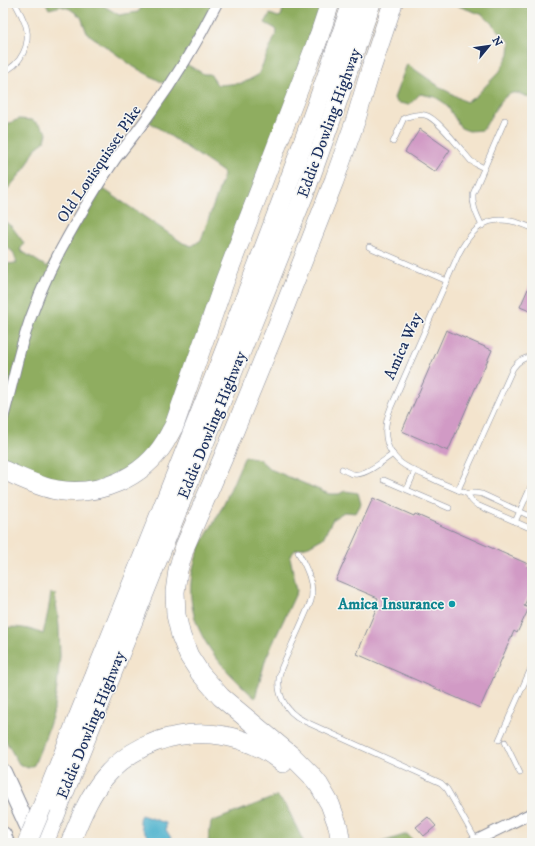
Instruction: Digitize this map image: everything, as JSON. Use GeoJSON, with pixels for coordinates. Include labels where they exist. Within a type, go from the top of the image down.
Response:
{"type":"FeatureCollection","features":[{"type":"Feature","properties":{"kind":"highway"},"geometry":{"type":"LineString","coordinates":[[168,494],[179,446],[330,3]]}},
{"type":"Feature","properties":{"kind":"highway","name":"Eddie Dowling Highway"},"geometry":{"type":"LineString","coordinates":[[28,843],[168,494],[268,238],[317,105],[352,3]]}},
{"type":"Feature","properties":{"kind":"highway","name":"Eddie Dowling Highway"},"geometry":{"type":"LineString","coordinates":[[47,835],[305,192],[371,3]]}},
{"type":"Feature","properties":{"kind":"highway"},"geometry":{"type":"LineString","coordinates":[[341,843],[338,826],[330,804],[319,785],[311,775],[297,761],[221,697],[206,681],[194,664],[184,646],[179,631],[176,615],[175,592],[178,570],[185,546],[223,458],[298,273],[347,144],[393,3]]}},
{"type":"Feature","properties":{"kind":"highway"},"geometry":{"type":"LineString","coordinates":[[6,469],[36,484],[56,490],[77,491],[100,488],[121,481],[137,471],[152,458],[165,443],[174,426],[225,280],[319,36]]}},
{"type":"Feature","properties":{"kind":"highway"},"geometry":{"type":"LineString","coordinates":[[121,649],[133,630],[155,587],[312,218],[370,72]]}},
{"type":"Feature","properties":{"kind":"highway"},"geometry":{"type":"LineString","coordinates":[[70,843],[82,813],[92,794],[105,777],[120,762],[138,749],[157,741],[178,736],[202,734],[228,736],[254,745],[271,754],[286,765],[303,782],[315,799],[324,819],[330,843]]}},
{"type":"Feature","properties":{"kind":"main road"},"geometry":{"type":"LineString","coordinates":[[3,772],[36,843]]}},
{"type":"Feature","properties":{"kind":"main road"},"geometry":{"type":"LineString","coordinates":[[3,835],[6,843]]}},
{"type":"Feature","properties":{"kind":"street","name":"Old Louisquisset Pike"},"geometry":{"type":"LineString","coordinates":[[3,418],[28,324],[60,250],[102,180],[179,71],[199,38],[217,3]]}},
{"type":"Feature","properties":{"kind":"street"},"geometry":{"type":"LineString","coordinates":[[474,842],[532,813]]}},
{"type":"Feature","properties":{"kind":"lane"},"geometry":{"type":"LineString","coordinates":[[3,72],[18,62],[26,47],[26,27],[15,3]]}},
{"type":"Feature","properties":{"kind":"lane"},"geometry":{"type":"LineString","coordinates":[[393,142],[404,118],[419,114],[425,115],[431,117],[440,125],[471,161],[484,168]]}},
{"type":"Feature","properties":{"kind":"lane"},"geometry":{"type":"LineString","coordinates":[[482,226],[474,209],[473,199],[475,190],[505,120]]}},
{"type":"Feature","properties":{"kind":"lane","name":"Amica Way"},"geometry":{"type":"LineString","coordinates":[[532,228],[522,223],[507,219],[493,221],[482,226],[467,239],[459,253],[388,414],[386,422],[387,443],[393,454],[401,463],[415,471],[458,490],[468,494],[482,494],[532,517]]}},
{"type":"Feature","properties":{"kind":"lane"},"geometry":{"type":"LineString","coordinates":[[369,247],[447,281]]}},
{"type":"Feature","properties":{"kind":"lane"},"geometry":{"type":"LineString","coordinates":[[458,490],[513,368],[524,358],[532,357]]}},
{"type":"Feature","properties":{"kind":"lane"},"geometry":{"type":"LineString","coordinates":[[342,469],[352,474],[359,474],[393,454]]}},
{"type":"Feature","properties":{"kind":"lane"},"geometry":{"type":"LineString","coordinates":[[407,489],[415,471]]}},
{"type":"Feature","properties":{"kind":"lane"},"geometry":{"type":"LineString","coordinates":[[384,480],[448,508]]}},
{"type":"Feature","properties":{"kind":"lane"},"geometry":{"type":"LineString","coordinates":[[515,522],[532,484]]}},
{"type":"Feature","properties":{"kind":"lane","name":"Amica Way"},"geometry":{"type":"LineString","coordinates":[[468,494],[470,499],[477,505],[532,530]]}},
{"type":"Feature","properties":{"kind":"lane"},"geometry":{"type":"LineString","coordinates":[[298,552],[304,563],[313,591],[311,601],[280,674],[279,689],[286,707],[294,715],[304,721],[441,783],[450,793],[474,842]]}},
{"type":"Feature","properties":{"kind":"lane"},"geometry":{"type":"LineString","coordinates":[[499,740],[532,666]]}},
{"type":"Feature","properties":{"kind":"lane"},"geometry":{"type":"LineString","coordinates":[[505,742],[520,773]]}},
{"type":"Feature","properties":{"kind":"green space"},"geometry":{"type":"Polygon","coordinates":[[[46,3],[102,3],[104,6],[119,15],[138,12],[145,3],[215,3],[184,63],[204,74],[210,74],[218,85],[243,83],[258,75],[277,32],[276,29],[265,23],[270,14],[278,17],[281,16],[285,3],[328,3],[158,448],[114,489],[3,474],[3,278],[6,274],[4,264],[17,263],[13,252],[3,244],[3,220],[12,227],[24,243],[20,250],[47,267],[99,186],[183,243],[192,246],[201,240],[224,175],[223,172],[148,121],[165,84],[134,67],[87,33],[81,17],[70,9],[61,6],[49,9],[46,3]]]}},
{"type":"Feature","properties":{"kind":"green space"},"geometry":{"type":"Polygon","coordinates":[[[450,3],[532,3],[532,99],[517,93],[512,93],[506,96],[501,101],[483,130],[469,131],[461,128],[446,104],[435,97],[420,94],[410,104],[396,102],[394,98],[407,64],[440,87],[466,102],[475,97],[500,71],[509,54],[510,42],[483,15],[450,3]]]}},
{"type":"Feature","properties":{"kind":"green space"},"geometry":{"type":"Polygon","coordinates":[[[3,119],[7,124],[19,119],[32,120],[41,126],[47,133],[45,141],[36,148],[26,167],[3,195],[3,119]]]}},
{"type":"Feature","properties":{"kind":"green space"},"geometry":{"type":"Polygon","coordinates":[[[245,456],[259,459],[270,469],[329,494],[339,494],[345,491],[358,493],[361,504],[356,513],[344,512],[333,519],[323,538],[309,546],[295,550],[290,557],[297,591],[266,658],[255,698],[226,669],[203,638],[196,621],[191,602],[191,582],[197,554],[224,503],[245,456]]]}},
{"type":"Feature","properties":{"kind":"green space"},"geometry":{"type":"Polygon","coordinates":[[[51,593],[55,594],[59,626],[60,656],[57,687],[53,714],[45,738],[34,765],[28,768],[19,764],[3,736],[3,628],[23,628],[43,634],[51,593]]]}},
{"type":"Feature","properties":{"kind":"green space"},"geometry":{"type":"Polygon","coordinates":[[[277,796],[287,807],[304,843],[208,843],[211,822],[277,796]]]}},
{"type":"Feature","properties":{"kind":"green space"},"geometry":{"type":"Polygon","coordinates":[[[407,834],[416,843],[379,843],[407,834]]]}},
{"type":"Feature","properties":{"kind":"water"},"geometry":{"type":"Polygon","coordinates":[[[141,815],[166,823],[166,830],[173,843],[156,843],[151,840],[142,829],[139,819],[141,815]]]}},
{"type":"Feature","properties":{"kind":"building"},"geometry":{"type":"Polygon","coordinates":[[[420,129],[450,150],[435,172],[405,152],[420,129]]]}},
{"type":"Feature","properties":{"kind":"building"},"geometry":{"type":"Polygon","coordinates":[[[532,280],[532,312],[520,307],[532,280]]]}},
{"type":"Feature","properties":{"kind":"building"},"geometry":{"type":"Polygon","coordinates":[[[446,330],[492,350],[448,451],[402,431],[446,330]]]}},
{"type":"Feature","properties":{"kind":"building","name":"Amica Insurance"},"geometry":{"type":"Polygon","coordinates":[[[373,498],[414,516],[415,514],[528,564],[527,567],[532,570],[532,588],[524,606],[529,608],[517,633],[514,631],[480,708],[357,654],[379,602],[377,601],[378,598],[336,580],[373,498]]]}},
{"type":"Feature","properties":{"kind":"building"},"geometry":{"type":"Polygon","coordinates":[[[428,817],[436,826],[424,836],[416,827],[428,817]]]}},
{"type":"Feature","properties":{"kind":"place","name":"Amica Insurance"},"geometry":{"type":"Point","coordinates":[452,604]}}]}
